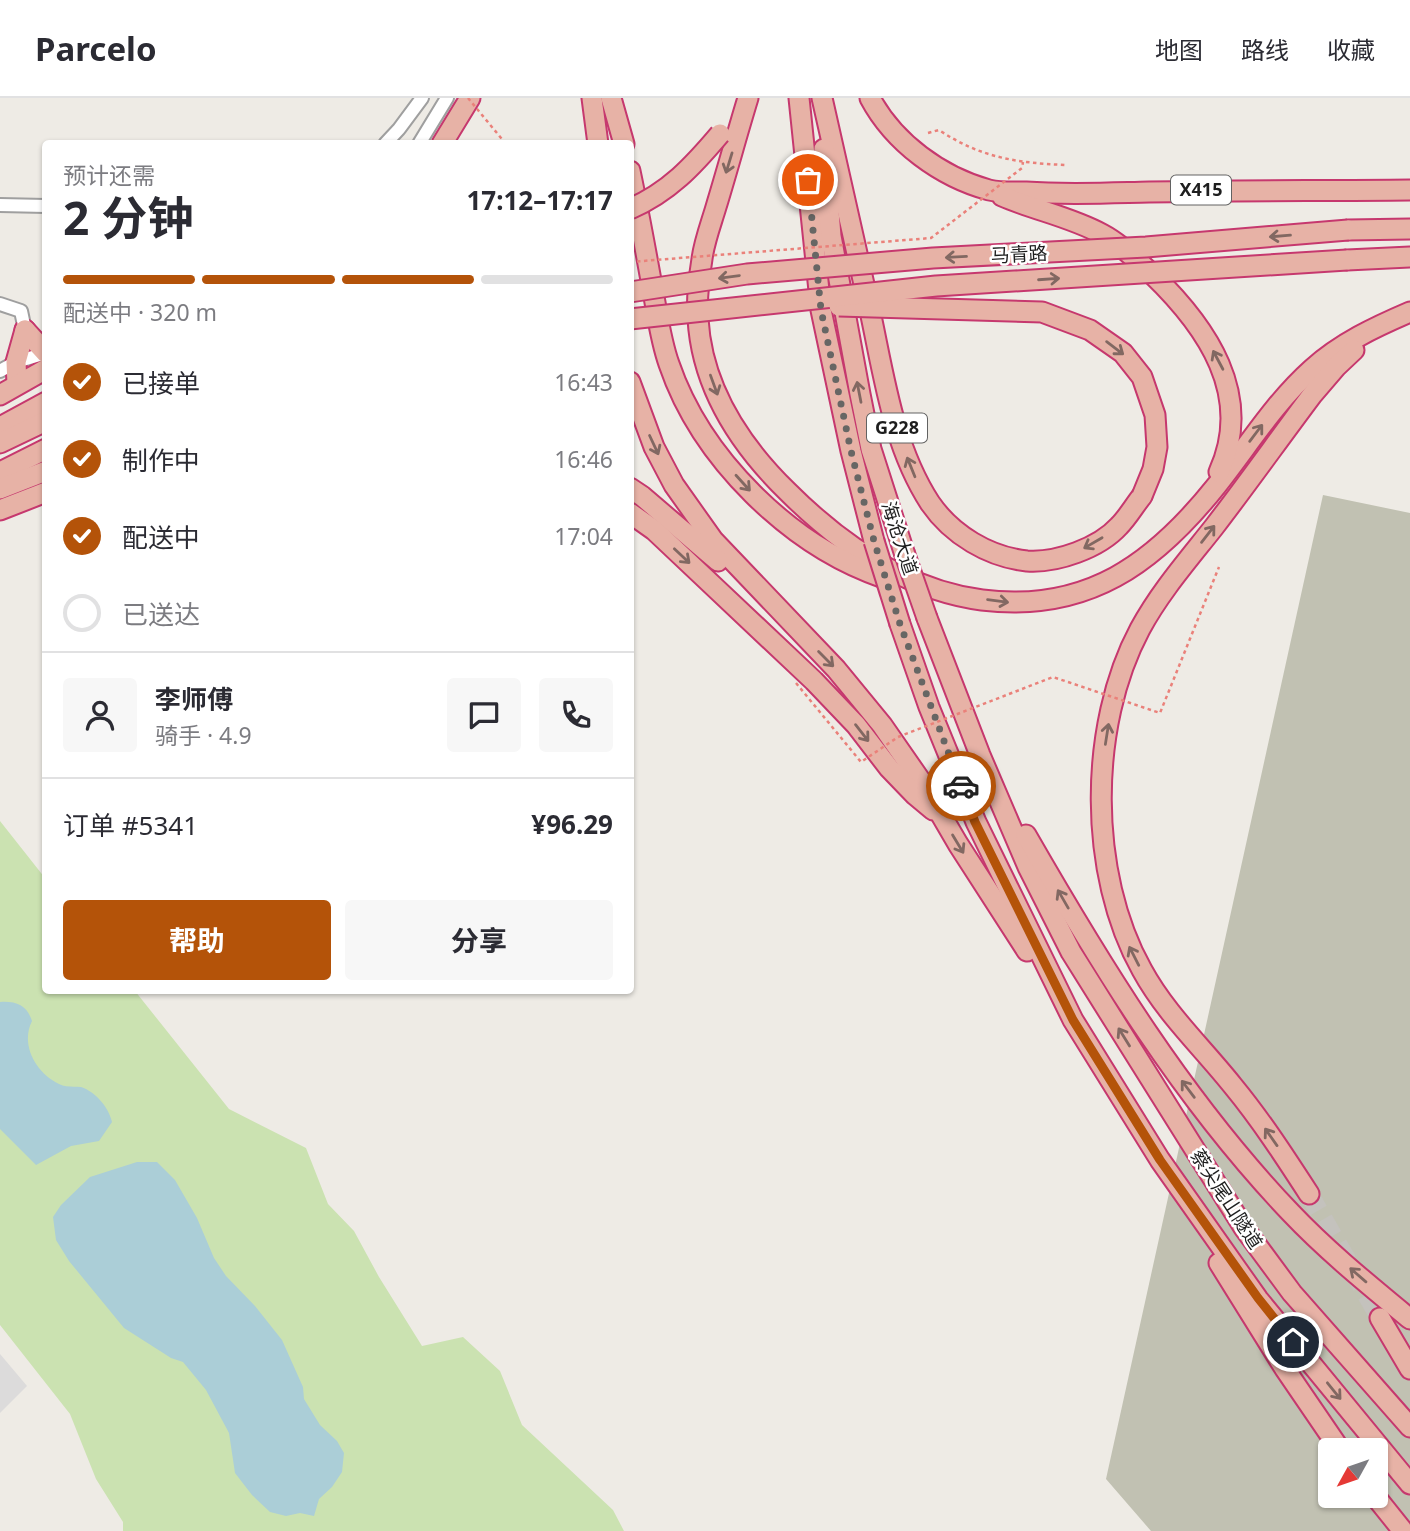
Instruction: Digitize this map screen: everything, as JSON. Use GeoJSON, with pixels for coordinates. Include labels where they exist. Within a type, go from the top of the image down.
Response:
{"type":"FeatureCollection","features":[{"type":"Feature","properties":{"kind":"highway"},"geometry":{"type":"LineString","coordinates":[[444,140],[469,98]]}},
{"type":"Feature","properties":{"kind":"highway"},"geometry":{"type":"LineString","coordinates":[[592,98],[597,140]]}},
{"type":"Feature","properties":{"kind":"highway"},"geometry":{"type":"LineString","coordinates":[[611,98],[623,140]]}},
{"type":"Feature","properties":{"kind":"highway"},"geometry":{"type":"LineString","coordinates":[[634,207],[664,190],[688,172],[720,134],[742,98]]}},
{"type":"Feature","properties":{"kind":"highway"},"geometry":{"type":"LineString","coordinates":[[748,98],[702,256],[697,318],[712,382],[725,412],[760,465],[812,517],[872,560],[902,577],[955,596]]}},
{"type":"Feature","properties":{"kind":"highway","name":"海沧大道"},"geometry":{"type":"LineString","coordinates":[[799,98],[821,310],[851,451],[874,541],[929,707],[975,822],[1037,949]]}},
{"type":"Feature","properties":{"kind":"highway","name":"海沧大道"},"geometry":{"type":"LineString","coordinates":[[821,98],[831,236],[871,449],[927,618],[980,755],[1028,867],[1071,952]]}},
{"type":"Feature","properties":{"kind":"highway","name":"G228"},"geometry":{"type":"LineString","coordinates":[[761,304],[1042,312],[1090,330],[1123,353],[1142,377],[1155,415],[1157,447],[1153,469],[1142,496],[1118,527],[1092,544],[1066,557],[1032,561],[1004,558],[973,544],[932,505],[914,475],[893,417],[821,98]]}},
{"type":"Feature","properties":{"kind":"highway"},"geometry":{"type":"LineString","coordinates":[[870,98],[890,127],[936,168],[1102,233],[1126,250],[1175,297],[1223,368],[1231,395],[1232,423],[1227,455],[1209,495]]}},
{"type":"Feature","properties":{"kind":"highway","name":"X415"},"geometry":{"type":"LineString","coordinates":[[971,183],[992,190],[1054,194],[1245,189],[1410,190]]}},
{"type":"Feature","properties":{"kind":"highway"},"geometry":{"type":"LineString","coordinates":[[634,191],[669,364],[696,419],[716,450],[762,503],[814,545],[871,574],[904,586],[955,596],[1009,603],[1080,594],[1135,567],[1185,523],[1281,401],[1312,369],[1341,346],[1375,327],[1410,313]]}},
{"type":"Feature","properties":{"kind":"highway","name":"马青路"},"geometry":{"type":"LineString","coordinates":[[634,291],[761,273],[933,258],[1146,247],[1349,230],[1410,229]]}},
{"type":"Feature","properties":{"kind":"highway","name":"马青路"},"geometry":{"type":"LineString","coordinates":[[634,319],[936,286],[1410,257]]}},
{"type":"Feature","properties":{"kind":"highway"},"geometry":{"type":"LineString","coordinates":[[1309,1194],[1270,1135],[1232,1085],[1162,1003],[1126,940],[1114,903],[1102,827],[1105,748],[1111,709],[1126,659],[1152,607],[1336,367],[1355,349],[1410,313]]}},
{"type":"Feature","properties":{"kind":"highway"},"geometry":{"type":"LineString","coordinates":[[18,384],[8,367],[25,330],[42,349]]}},
{"type":"Feature","properties":{"kind":"highway"},"geometry":{"type":"LineString","coordinates":[[0,395],[42,371]]}},
{"type":"Feature","properties":{"kind":"highway"},"geometry":{"type":"LineString","coordinates":[[634,393],[654,447],[674,485],[713,540],[836,670],[883,725],[1073,1020]]}},
{"type":"Feature","properties":{"kind":"highway"},"geometry":{"type":"LineString","coordinates":[[0,426],[42,404]]}},
{"type":"Feature","properties":{"kind":"highway"},"geometry":{"type":"LineString","coordinates":[[0,443],[42,423]]}},
{"type":"Feature","properties":{"kind":"highway"},"geometry":{"type":"LineString","coordinates":[[0,472],[42,451]]}},
{"type":"Feature","properties":{"kind":"highway"},"geometry":{"type":"LineString","coordinates":[[0,489],[42,473]]}},
{"type":"Feature","properties":{"kind":"highway"},"geometry":{"type":"LineString","coordinates":[[634,491],[683,530],[807,640]]}},
{"type":"Feature","properties":{"kind":"highway"},"geometry":{"type":"LineString","coordinates":[[0,510],[42,494]]}},
{"type":"Feature","properties":{"kind":"highway"},"geometry":{"type":"LineString","coordinates":[[634,516],[654,530],[814,681],[856,725],[915,796],[944,820]]}},
{"type":"Feature","properties":{"kind":"highway"},"geometry":{"type":"LineString","coordinates":[[980,755],[1121,995],[1214,1124],[1292,1214],[1410,1319]]}},
{"type":"Feature","properties":{"kind":"highway","name":"蔡尖尾山隧道"},"geometry":{"type":"LineString","coordinates":[[1037,949],[1073,1020],[1143,1132],[1258,1298],[1410,1485]]}},
{"type":"Feature","properties":{"kind":"highway","name":"蔡尖尾山隧道"},"geometry":{"type":"LineString","coordinates":[[1071,952],[1244,1228],[1292,1293],[1410,1427]]}},
{"type":"Feature","properties":{"kind":"highway"},"geometry":{"type":"LineString","coordinates":[[1143,1132],[1227,1276],[1333,1438]]}},
{"type":"Feature","properties":{"kind":"highway"},"geometry":{"type":"LineString","coordinates":[[1380,1318],[1410,1369]]}},
{"type":"Feature","properties":{"kind":"highway"},"geometry":{"type":"LineString","coordinates":[[1385,1508],[1403,1531]]}},
{"type":"Feature","properties":{"kind":"street"},"geometry":{"type":"LineString","coordinates":[[389,140],[422,98]]}},
{"type":"Feature","properties":{"kind":"street"},"geometry":{"type":"LineString","coordinates":[[421,140],[447,98]]}},
{"type":"Feature","properties":{"kind":"street"},"geometry":{"type":"LineString","coordinates":[[0,205],[42,206]]}},
{"type":"Feature","properties":{"kind":"street"},"geometry":{"type":"LineString","coordinates":[[0,303],[21,311],[25,330]]}},
{"type":"Feature","properties":{"kind":"street"},"geometry":{"type":"LineString","coordinates":[[8,367],[42,354]]}},
{"type":"Feature","properties":{"kind":"path"},"geometry":{"type":"LineString","coordinates":[[469,98],[503,140]]}},
{"type":"Feature","properties":{"kind":"path"},"geometry":{"type":"LineString","coordinates":[[928,133],[939,130],[978,151],[1000,159],[1066,165]]}},
{"type":"Feature","properties":{"kind":"path"},"geometry":{"type":"LineString","coordinates":[[634,262],[931,238],[1022,168],[1023,162]]}},
{"type":"Feature","properties":{"kind":"path"},"geometry":{"type":"LineString","coordinates":[[796,683],[861,762],[898,737],[1054,677],[1160,713],[1219,567]]}},
{"type":"Feature","properties":{"kind":"shaded area"},"geometry":{"type":"Polygon","coordinates":[[[1323,495],[1410,513],[1410,1531],[1151,1531],[1106,1479],[1323,495]]]}},
{"type":"Feature","properties":{"kind":"shaded area"},"geometry":{"type":"Polygon","coordinates":[[[0,1354],[27,1386],[0,1413],[0,1354]]]}},
{"type":"Feature","properties":{"kind":"green space"},"geometry":{"type":"Polygon","coordinates":[[[0,821],[42,874],[42,994],[137,994],[229,1109],[306,1148],[328,1204],[354,1231],[422,1346],[463,1337],[500,1371],[522,1425],[613,1510],[624,1531],[123,1531],[123,1522],[96,1479],[70,1414],[0,1325],[0,821]]]}},
{"type":"Feature","properties":{"kind":"water"},"geometry":{"type":"Polygon","coordinates":[[[0,1002],[20,1005],[27,1011],[32,1021],[29,1049],[43,1073],[62,1085],[87,1089],[105,1106],[112,1122],[99,1141],[71,1146],[36,1165],[0,1129],[0,1002]]]}},
{"type":"Feature","properties":{"kind":"water"},"geometry":{"type":"Polygon","coordinates":[[[137,1162],[157,1162],[175,1180],[197,1218],[214,1258],[226,1276],[282,1340],[303,1387],[304,1399],[320,1425],[337,1441],[344,1453],[342,1472],[332,1487],[319,1499],[314,1516],[300,1513],[286,1516],[270,1512],[252,1495],[235,1473],[229,1433],[206,1390],[183,1362],[171,1358],[124,1328],[69,1261],[56,1240],[53,1217],[61,1205],[90,1177],[137,1162]]]}},
{"type":"Feature","properties":{"kind":"tunnel"},"geometry":{"type":"LineString","coordinates":[[1309,1194],[1380,1318]]}},
{"type":"Feature","properties":{"kind":"way so far"},"geometry":{"type":"LineString","coordinates":[[808,180],[821,310],[851,451],[874,541],[900,624],[929,707],[961,786]]}},
{"type":"Feature","properties":{"kind":"route"},"geometry":{"type":"LineString","coordinates":[[961,786],[975,822],[1073,1020],[1160,1160],[1258,1298],[1293,1342]]}}]}
